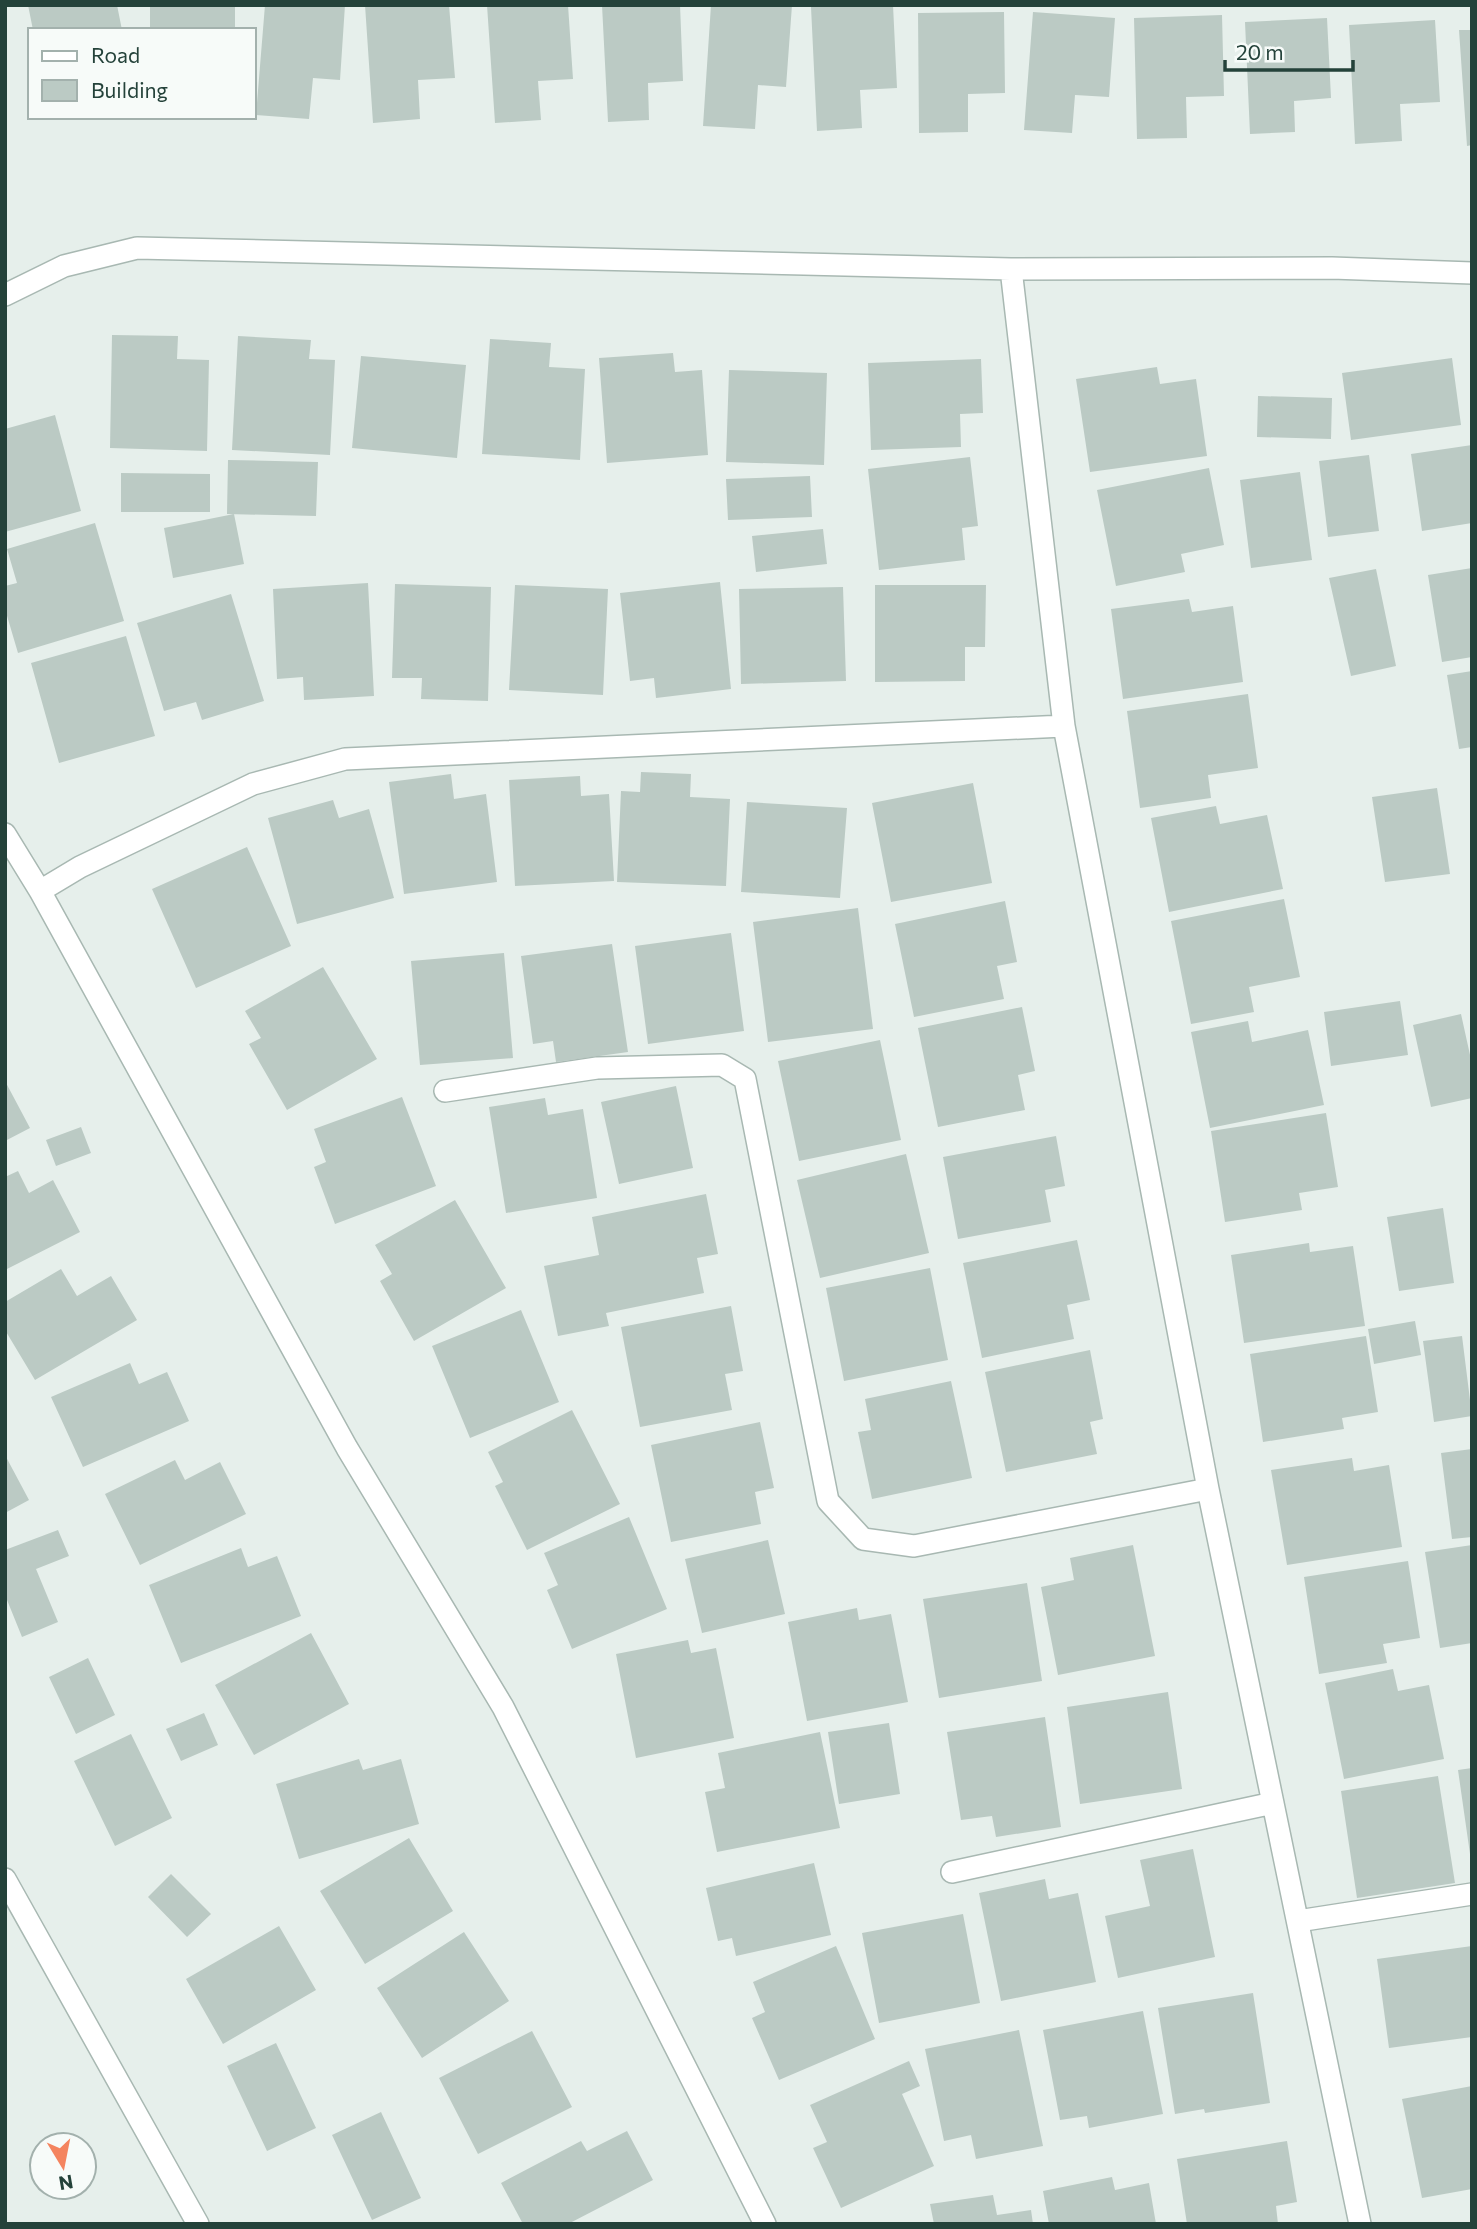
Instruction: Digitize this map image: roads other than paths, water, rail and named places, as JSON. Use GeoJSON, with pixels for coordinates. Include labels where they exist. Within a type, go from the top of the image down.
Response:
{"type":"FeatureCollection","features":[{"type":"Feature","properties":{"kind":"street"},"geometry":{"type":"LineString","coordinates":[[5,295],[64,266],[137,248],[1011,269],[1332,268],[1472,273]]}},
{"type":"Feature","properties":{"kind":"street"},"geometry":{"type":"LineString","coordinates":[[1011,269],[1064,726],[1208,1489],[1360,2224]]}},
{"type":"Feature","properties":{"kind":"street"},"geometry":{"type":"LineString","coordinates":[[40,891],[80,867],[253,784],[345,759],[1064,726]]}},
{"type":"Feature","properties":{"kind":"street"},"geometry":{"type":"LineString","coordinates":[[5,834],[40,891],[347,1448],[503,1707],[765,2224]]}},
{"type":"Feature","properties":{"kind":"street"},"geometry":{"type":"LineString","coordinates":[[445,1090],[597,1068],[722,1065],[745,1079],[828,1501],[863,1539],[914,1546],[1208,1489]]}},
{"type":"Feature","properties":{"kind":"street"},"geometry":{"type":"LineString","coordinates":[[952,1872],[1273,1803]]}},
{"type":"Feature","properties":{"kind":"street"},"geometry":{"type":"LineString","coordinates":[[5,1879],[198,2224]]}},
{"type":"Feature","properties":{"kind":"street"},"geometry":{"type":"LineString","coordinates":[[1298,1922],[1472,1894]]}}]}
